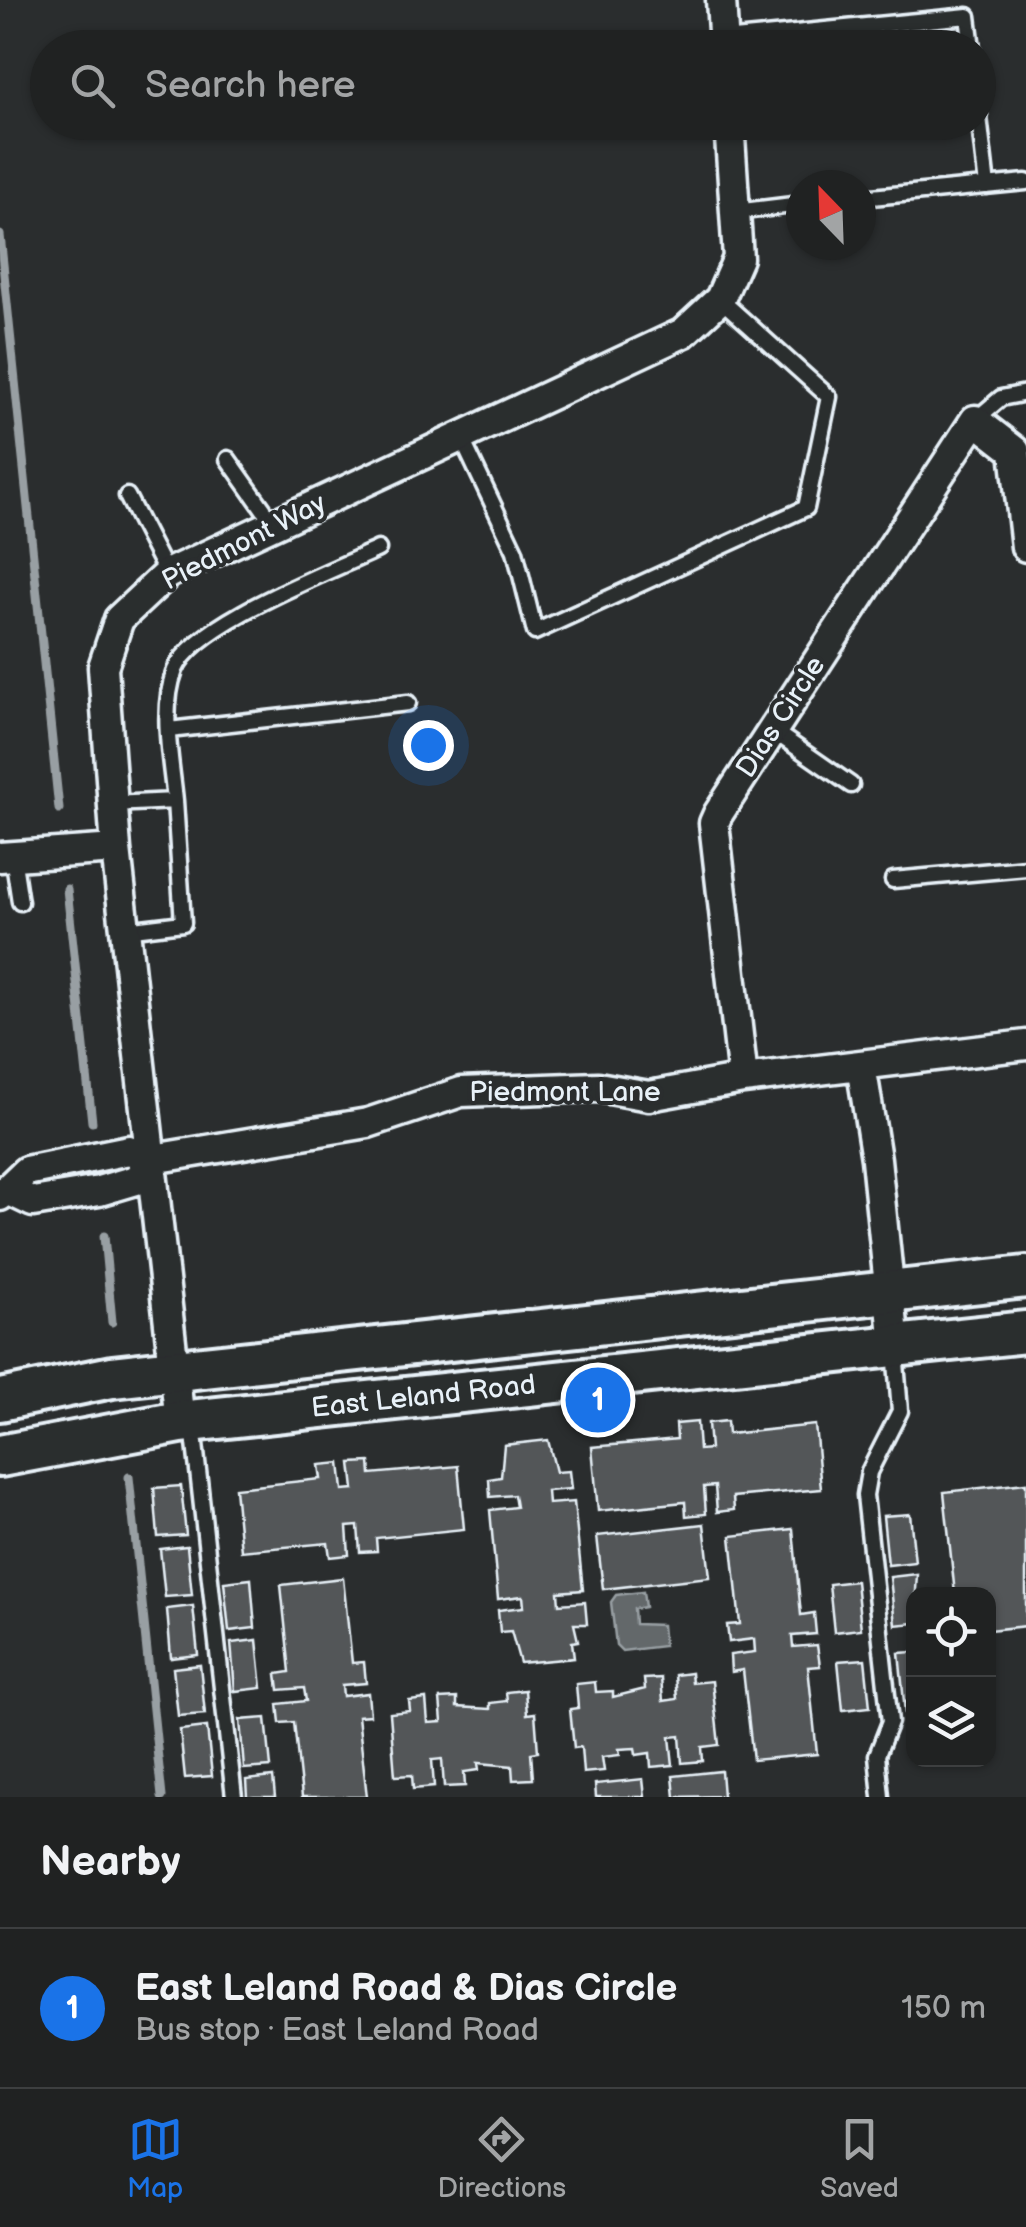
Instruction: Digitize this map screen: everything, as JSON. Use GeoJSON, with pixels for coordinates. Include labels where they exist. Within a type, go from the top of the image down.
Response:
{"type":"FeatureCollection","features":[{"type":"Feature","properties":{"kind":"main road","name":"East Leland Road"},"geometry":{"type":"LineString","coordinates":[[0,1400],[112,1377],[1026,1276]]}},
{"type":"Feature","properties":{"kind":"main road","name":"East Leland Road"},"geometry":{"type":"LineString","coordinates":[[0,1456],[186,1421],[1026,1332]]}},
{"type":"Feature","properties":{"kind":"street"},"geometry":{"type":"LineString","coordinates":[[721,0],[723,30]]}},
{"type":"Feature","properties":{"kind":"street","name":"Piedmont Way"},"geometry":{"type":"LineString","coordinates":[[186,1421],[174,1370],[112,804],[104,667],[119,620],[168,574],[683,333],[720,299],[738,258],[730,140]]}},
{"type":"Feature","properties":{"kind":"street"},"geometry":{"type":"LineString","coordinates":[[975,420],[1014,451],[1026,547]]}},
{"type":"Feature","properties":{"kind":"street","name":"Dias Circle"},"geometry":{"type":"LineString","coordinates":[[743,1080],[714,823],[975,420]]}},
{"type":"Feature","properties":{"kind":"street"},"geometry":{"type":"LineString","coordinates":[[7,856],[116,848]]}},
{"type":"Feature","properties":{"kind":"street"},"geometry":{"type":"LineString","coordinates":[[743,1080],[1026,1045]]}},
{"type":"Feature","properties":{"kind":"street"},"geometry":{"type":"LineString","coordinates":[[861,1065],[895,1345]]}},
{"type":"Feature","properties":{"kind":"street","name":"Piedmont Lane"},"geometry":{"type":"LineString","coordinates":[[153,1159],[368,1123],[461,1092],[598,1087],[649,1096],[743,1080]]}},
{"type":"Feature","properties":{"kind":"street"},"geometry":{"type":"LineString","coordinates":[[5,1193],[33,1202],[99,1191],[136,1180],[153,1159]]}},
{"type":"Feature","properties":{"kind":"lane"},"geometry":{"type":"LineString","coordinates":[[846,30],[968,16],[970,30]]}},
{"type":"Feature","properties":{"kind":"lane"},"geometry":{"type":"LineString","coordinates":[[982,140],[987,186]]}},
{"type":"Feature","properties":{"kind":"lane"},"geometry":{"type":"LineString","coordinates":[[876,197],[1026,182]]}},
{"type":"Feature","properties":{"kind":"lane"},"geometry":{"type":"LineString","coordinates":[[735,212],[786,206]]}},
{"type":"Feature","properties":{"kind":"lane"},"geometry":{"type":"LineString","coordinates":[[461,437],[515,551],[535,632],[806,508],[829,396],[720,299]]}},
{"type":"Feature","properties":{"kind":"lane"},"geometry":{"type":"LineString","coordinates":[[975,420],[1001,398],[1026,393]]}},
{"type":"Feature","properties":{"kind":"lane"},"geometry":{"type":"LineString","coordinates":[[228,460],[274,524]]}},
{"type":"Feature","properties":{"kind":"lane"},"geometry":{"type":"LineString","coordinates":[[127,496],[168,574]]}},
{"type":"Feature","properties":{"kind":"lane"},"geometry":{"type":"LineString","coordinates":[[125,930],[183,924],[167,707],[176,667],[212,628],[378,549]]}},
{"type":"Feature","properties":{"kind":"lane"},"geometry":{"type":"LineString","coordinates":[[169,730],[408,703]]}},
{"type":"Feature","properties":{"kind":"lane"},"geometry":{"type":"LineString","coordinates":[[772,730],[851,785]]}},
{"type":"Feature","properties":{"kind":"lane"},"geometry":{"type":"LineString","coordinates":[[112,804],[175,800]]}},
{"type":"Feature","properties":{"kind":"lane"},"geometry":{"type":"LineString","coordinates":[[7,856],[20,902]]}},
{"type":"Feature","properties":{"kind":"lane"},"geometry":{"type":"LineString","coordinates":[[893,880],[1026,868]]}},
{"type":"Feature","properties":{"kind":"lane"},"geometry":{"type":"LineString","coordinates":[[881,1797],[877,1755],[890,1722],[866,1495],[869,1472],[900,1411],[895,1345]]}},
{"type":"Feature","properties":{"kind":"lane"},"geometry":{"type":"LineString","coordinates":[[186,1421],[200,1488],[234,1797]]}},
{"type":"Feature","properties":{"kind":"shaded area"},"geometry":{"type":"Polygon","coordinates":[[[643,1592],[645,1607],[634,1609],[635,1624],[662,1625],[664,1646],[622,1651],[616,1645],[611,1602],[616,1595],[643,1592]]]}},
{"type":"Feature","properties":{"kind":"building"},"geometry":{"type":"Polygon","coordinates":[[[727,1421],[728,1434],[815,1425],[821,1489],[733,1497],[734,1510],[717,1512],[715,1486],[704,1487],[706,1514],[686,1516],[685,1502],[598,1511],[592,1447],[677,1439],[676,1424],[697,1422],[699,1450],[710,1449],[708,1423],[727,1421]]]}},
{"type":"Feature","properties":{"kind":"building"},"geometry":{"type":"Polygon","coordinates":[[[548,1440],[556,1472],[569,1471],[571,1489],[547,1491],[548,1504],[574,1502],[583,1590],[558,1592],[559,1604],[585,1602],[587,1624],[574,1624],[578,1641],[572,1642],[574,1658],[520,1663],[511,1631],[500,1632],[498,1610],[524,1607],[523,1596],[498,1599],[490,1510],[516,1507],[514,1495],[490,1497],[489,1479],[501,1477],[504,1445],[548,1440]]]}},
{"type":"Feature","properties":{"kind":"building"},"geometry":{"type":"Polygon","coordinates":[[[370,1462],[371,1474],[458,1466],[464,1529],[376,1538],[377,1551],[360,1552],[358,1526],[347,1527],[349,1555],[330,1557],[328,1543],[241,1551],[235,1488],[321,1479],[319,1465],[340,1463],[343,1490],[354,1489],[351,1463],[370,1462]]]}},
{"type":"Feature","properties":{"kind":"building"},"geometry":{"type":"Polygon","coordinates":[[[1026,1483],[1026,1626],[996,1629],[996,1587],[954,1587],[944,1492],[1026,1483]]]}},
{"type":"Feature","properties":{"kind":"building"},"geometry":{"type":"Polygon","coordinates":[[[181,1486],[186,1535],[158,1537],[154,1488],[181,1486]]]}},
{"type":"Feature","properties":{"kind":"building"},"geometry":{"type":"Polygon","coordinates":[[[910,1514],[915,1562],[888,1565],[883,1516],[910,1514]]]}},
{"type":"Feature","properties":{"kind":"building"},"geometry":{"type":"Polygon","coordinates":[[[704,1524],[710,1577],[603,1589],[597,1536],[704,1524]]]}},
{"type":"Feature","properties":{"kind":"building"},"geometry":{"type":"Polygon","coordinates":[[[793,1529],[801,1615],[814,1613],[816,1634],[792,1636],[793,1647],[817,1645],[820,1666],[808,1667],[817,1754],[753,1760],[743,1670],[731,1672],[730,1655],[755,1652],[754,1639],[729,1642],[727,1625],[740,1624],[731,1536],[793,1529]]]}},
{"type":"Feature","properties":{"kind":"building"},"geometry":{"type":"Polygon","coordinates":[[[187,1546],[192,1595],[165,1597],[160,1549],[187,1546]]]}},
{"type":"Feature","properties":{"kind":"building"},"geometry":{"type":"Polygon","coordinates":[[[917,1574],[916,1587],[906,1587],[906,1624],[895,1625],[890,1577],[917,1574]]]}},
{"type":"Feature","properties":{"kind":"building"},"geometry":{"type":"Polygon","coordinates":[[[343,1578],[352,1663],[364,1662],[366,1683],[342,1685],[343,1696],[368,1693],[370,1715],[358,1716],[367,1797],[302,1797],[294,1722],[280,1723],[278,1704],[306,1701],[304,1688],[279,1690],[277,1674],[290,1672],[281,1585],[343,1578]]]}},
{"type":"Feature","properties":{"kind":"building"},"geometry":{"type":"Polygon","coordinates":[[[251,1579],[255,1628],[229,1631],[224,1582],[251,1579]]]}},
{"type":"Feature","properties":{"kind":"building"},"geometry":{"type":"Polygon","coordinates":[[[856,1581],[861,1629],[834,1632],[829,1584],[856,1581]]]}},
{"type":"Feature","properties":{"kind":"building"},"geometry":{"type":"Polygon","coordinates":[[[193,1606],[198,1655],[171,1658],[167,1609],[193,1606]]]}},
{"type":"Feature","properties":{"kind":"building"},"geometry":{"type":"Polygon","coordinates":[[[257,1640],[262,1688],[235,1691],[231,1643],[257,1640]]]}},
{"type":"Feature","properties":{"kind":"building"},"geometry":{"type":"Polygon","coordinates":[[[899,1653],[906,1653],[906,1702],[904,1702],[899,1653]]]}},
{"type":"Feature","properties":{"kind":"building"},"geometry":{"type":"Polygon","coordinates":[[[865,1659],[870,1707],[843,1710],[838,1661],[865,1659]]]}},
{"type":"Feature","properties":{"kind":"building"},"geometry":{"type":"Polygon","coordinates":[[[200,1665],[205,1714],[178,1716],[173,1668],[200,1665]]]}},
{"type":"Feature","properties":{"kind":"building"},"geometry":{"type":"Polygon","coordinates":[[[691,1673],[692,1683],[712,1681],[719,1745],[702,1747],[703,1761],[682,1763],[680,1736],[670,1737],[673,1765],[651,1767],[650,1753],[636,1755],[635,1748],[619,1749],[620,1755],[602,1757],[604,1771],[583,1773],[581,1747],[574,1748],[570,1709],[578,1708],[576,1684],[595,1682],[596,1692],[613,1691],[613,1697],[645,1689],[644,1679],[661,1678],[663,1701],[677,1699],[675,1675],[691,1673]]]}},
{"type":"Feature","properties":{"kind":"building"},"geometry":{"type":"Polygon","coordinates":[[[525,1690],[527,1714],[535,1713],[538,1752],[531,1753],[533,1779],[513,1780],[512,1766],[478,1763],[479,1770],[464,1772],[465,1786],[444,1787],[442,1759],[432,1760],[434,1787],[413,1789],[412,1775],[395,1776],[390,1713],[410,1711],[409,1701],[426,1699],[428,1723],[442,1722],[440,1699],[457,1698],[457,1707],[490,1709],[490,1703],[507,1701],[506,1692],[525,1690]]]}},
{"type":"Feature","properties":{"kind":"building"},"geometry":{"type":"Polygon","coordinates":[[[266,1718],[271,1767],[244,1769],[240,1720],[266,1718]]]}},
{"type":"Feature","properties":{"kind":"building"},"geometry":{"type":"Polygon","coordinates":[[[207,1727],[212,1776],[185,1778],[180,1730],[207,1727]]]}},
{"type":"Feature","properties":{"kind":"building"},"geometry":{"type":"Polygon","coordinates":[[[721,1771],[723,1796],[675,1797],[673,1776],[721,1771]]]}},
{"type":"Feature","properties":{"kind":"building"},"geometry":{"type":"Polygon","coordinates":[[[273,1777],[275,1797],[247,1797],[246,1780],[273,1777]]]}},
{"type":"Feature","properties":{"kind":"building"},"geometry":{"type":"Polygon","coordinates":[[[643,1779],[645,1797],[596,1797],[595,1784],[643,1779]]]}},
{"type":"Feature","properties":{"kind":"waterway"},"geometry":{"type":"LineString","coordinates":[[0,235],[59,809]]}},
{"type":"Feature","properties":{"kind":"waterway"},"geometry":{"type":"LineString","coordinates":[[67,889],[92,1122]]}},
{"type":"Feature","properties":{"kind":"waterway"},"geometry":{"type":"LineString","coordinates":[[104,1236],[112,1322]]}},
{"type":"Feature","properties":{"kind":"waterway"},"geometry":{"type":"LineString","coordinates":[[129,1477],[162,1797]]}},
{"type":"Feature","properties":{"kind":"place","name":"East Leland Road & Dias Circle"},"geometry":{"type":"Point","coordinates":[598,1400]}}]}
